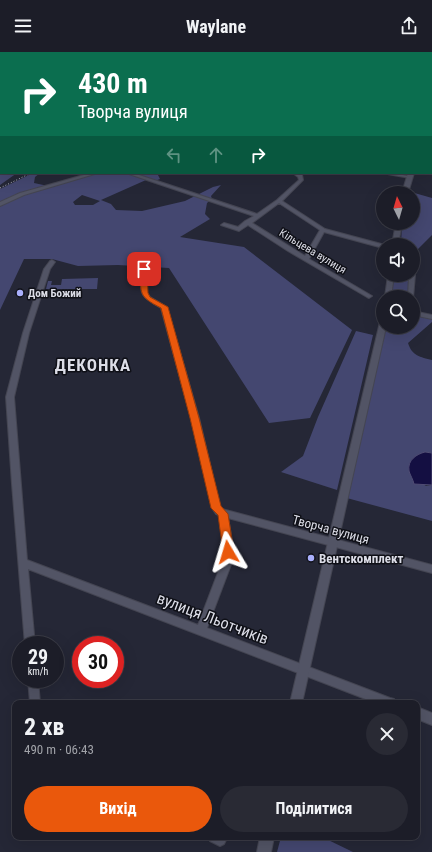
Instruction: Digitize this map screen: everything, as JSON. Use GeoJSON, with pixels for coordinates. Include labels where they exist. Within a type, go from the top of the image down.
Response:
{"type":"FeatureCollection","features":[{"type":"Feature","properties":{"kind":"street"},"geometry":{"type":"LineString","coordinates":[[0,204],[22,194],[92,174]]}},
{"type":"Feature","properties":{"kind":"street"},"geometry":{"type":"LineString","coordinates":[[131,174],[258,216]]}},
{"type":"Feature","properties":{"kind":"street"},"geometry":{"type":"LineString","coordinates":[[224,225],[237,229],[258,216],[279,201],[301,180],[300,176],[297,174]]}},
{"type":"Feature","properties":{"kind":"street"},"geometry":{"type":"LineString","coordinates":[[397,174],[410,175],[407,186]]}},
{"type":"Feature","properties":{"kind":"street","name":"Кільцева вулиця"},"geometry":{"type":"LineString","coordinates":[[279,201],[323,230],[353,240],[376,245]]}},
{"type":"Feature","properties":{"kind":"street","name":"Кільцева вулиця"},"geometry":{"type":"LineString","coordinates":[[247,222],[290,250],[369,296]]}},
{"type":"Feature","properties":{"kind":"street"},"geometry":{"type":"LineString","coordinates":[[306,259],[323,230]]}},
{"type":"Feature","properties":{"kind":"street"},"geometry":{"type":"LineString","coordinates":[[29,636],[10,397],[26,333],[45,275],[52,262]]}},
{"type":"Feature","properties":{"kind":"street"},"geometry":{"type":"LineString","coordinates":[[144,269],[144,293],[148,298],[164,307],[195,418],[216,508],[223,514],[228,552],[227,562],[201,631]]}},
{"type":"Feature","properties":{"kind":"street"},"geometry":{"type":"LineString","coordinates":[[420,314],[432,316]]}},
{"type":"Feature","properties":{"kind":"street"},"geometry":{"type":"LineString","coordinates":[[297,700],[381,334]]}},
{"type":"Feature","properties":{"kind":"street","name":"Творча вулиця"},"geometry":{"type":"LineString","coordinates":[[223,514],[432,569]]}},
{"type":"Feature","properties":{"kind":"street","name":"вулиця Льотчиків"},"geometry":{"type":"LineString","coordinates":[[24,563],[382,700]]}},
{"type":"Feature","properties":{"kind":"street"},"geometry":{"type":"LineString","coordinates":[[34,688],[35,700]]}},
{"type":"Feature","properties":{"kind":"street"},"geometry":{"type":"LineString","coordinates":[[420,714],[432,719]]}},
{"type":"Feature","properties":{"kind":"street"},"geometry":{"type":"LineString","coordinates":[[264,852],[266,840]]}},
{"type":"Feature","properties":{"kind":"shaded area"},"geometry":{"type":"Polygon","coordinates":[[[0,174],[16,174],[0,185],[0,174]]]}},
{"type":"Feature","properties":{"kind":"shaded area"},"geometry":{"type":"Polygon","coordinates":[[[31,174],[39,174],[35,177],[34,183],[48,186],[92,174],[158,174],[160,179],[152,182],[146,180],[101,200],[111,204],[116,210],[142,211],[185,201],[213,187],[221,185],[211,196],[212,199],[207,203],[205,214],[210,219],[180,237],[244,247],[352,330],[310,418],[269,423],[169,268],[118,265],[78,266],[52,259],[24,259],[0,310],[0,189],[31,174]],[[82,195],[73,202],[75,205],[93,205],[100,201],[82,195]]]}},
{"type":"Feature","properties":{"kind":"shaded area"},"geometry":{"type":"Polygon","coordinates":[[[420,195],[432,198],[432,235],[420,247],[420,238],[401,238],[402,230],[420,230],[420,195]]]}},
{"type":"Feature","properties":{"kind":"shaded area"},"geometry":{"type":"Polygon","coordinates":[[[98,278],[97,289],[46,289],[48,281],[52,281],[51,285],[61,285],[62,279],[98,278]]]}},
{"type":"Feature","properties":{"kind":"shaded area"},"geometry":{"type":"Polygon","coordinates":[[[390,282],[412,282],[411,290],[389,290],[390,282]]]}},
{"type":"Feature","properties":{"kind":"shaded area"},"geometry":{"type":"Polygon","coordinates":[[[420,314],[432,317],[432,322],[420,332],[420,314]]]}},
{"type":"Feature","properties":{"kind":"shaded area"},"geometry":{"type":"Polygon","coordinates":[[[356,331],[373,335],[337,490],[281,472],[303,456],[318,417],[356,331]]]}},
{"type":"Feature","properties":{"kind":"shaded area"},"geometry":{"type":"Polygon","coordinates":[[[381,334],[418,334],[408,343],[414,353],[420,357],[432,360],[432,453],[425,452],[409,471],[413,477],[426,486],[432,485],[432,521],[343,497],[381,334]]]}},
{"type":"Feature","properties":{"kind":"shaded area"},"geometry":{"type":"Polygon","coordinates":[[[425,452],[432,453],[432,485],[414,484],[409,471],[411,461],[419,454],[425,452]]]}},
{"type":"Feature","properties":{"kind":"shaded area"},"geometry":{"type":"Polygon","coordinates":[[[280,840],[328,840],[353,852],[277,852],[280,840]]]}},
{"type":"Feature","properties":{"kind":"railway"},"geometry":{"type":"LineString","coordinates":[[0,188],[29,174]]}},
{"type":"Feature","properties":{"kind":"place","name":"Дом Божий"},"geometry":{"type":"Point","coordinates":[20,293]}},
{"type":"Feature","properties":{"kind":"place","name":"Вентскомплект"},"geometry":{"type":"Point","coordinates":[311,558]}},
{"type":"Feature","properties":{"kind":"district","name":"ДЕКОНКА"},"geometry":{"type":"Point","coordinates":[93,365]}},
{"type":"Feature","properties":{"kind":"route"},"geometry":{"type":"LineString","coordinates":[[144,269],[144,293],[148,298],[164,307],[195,418],[216,508],[223,514],[228,552]]}}]}
